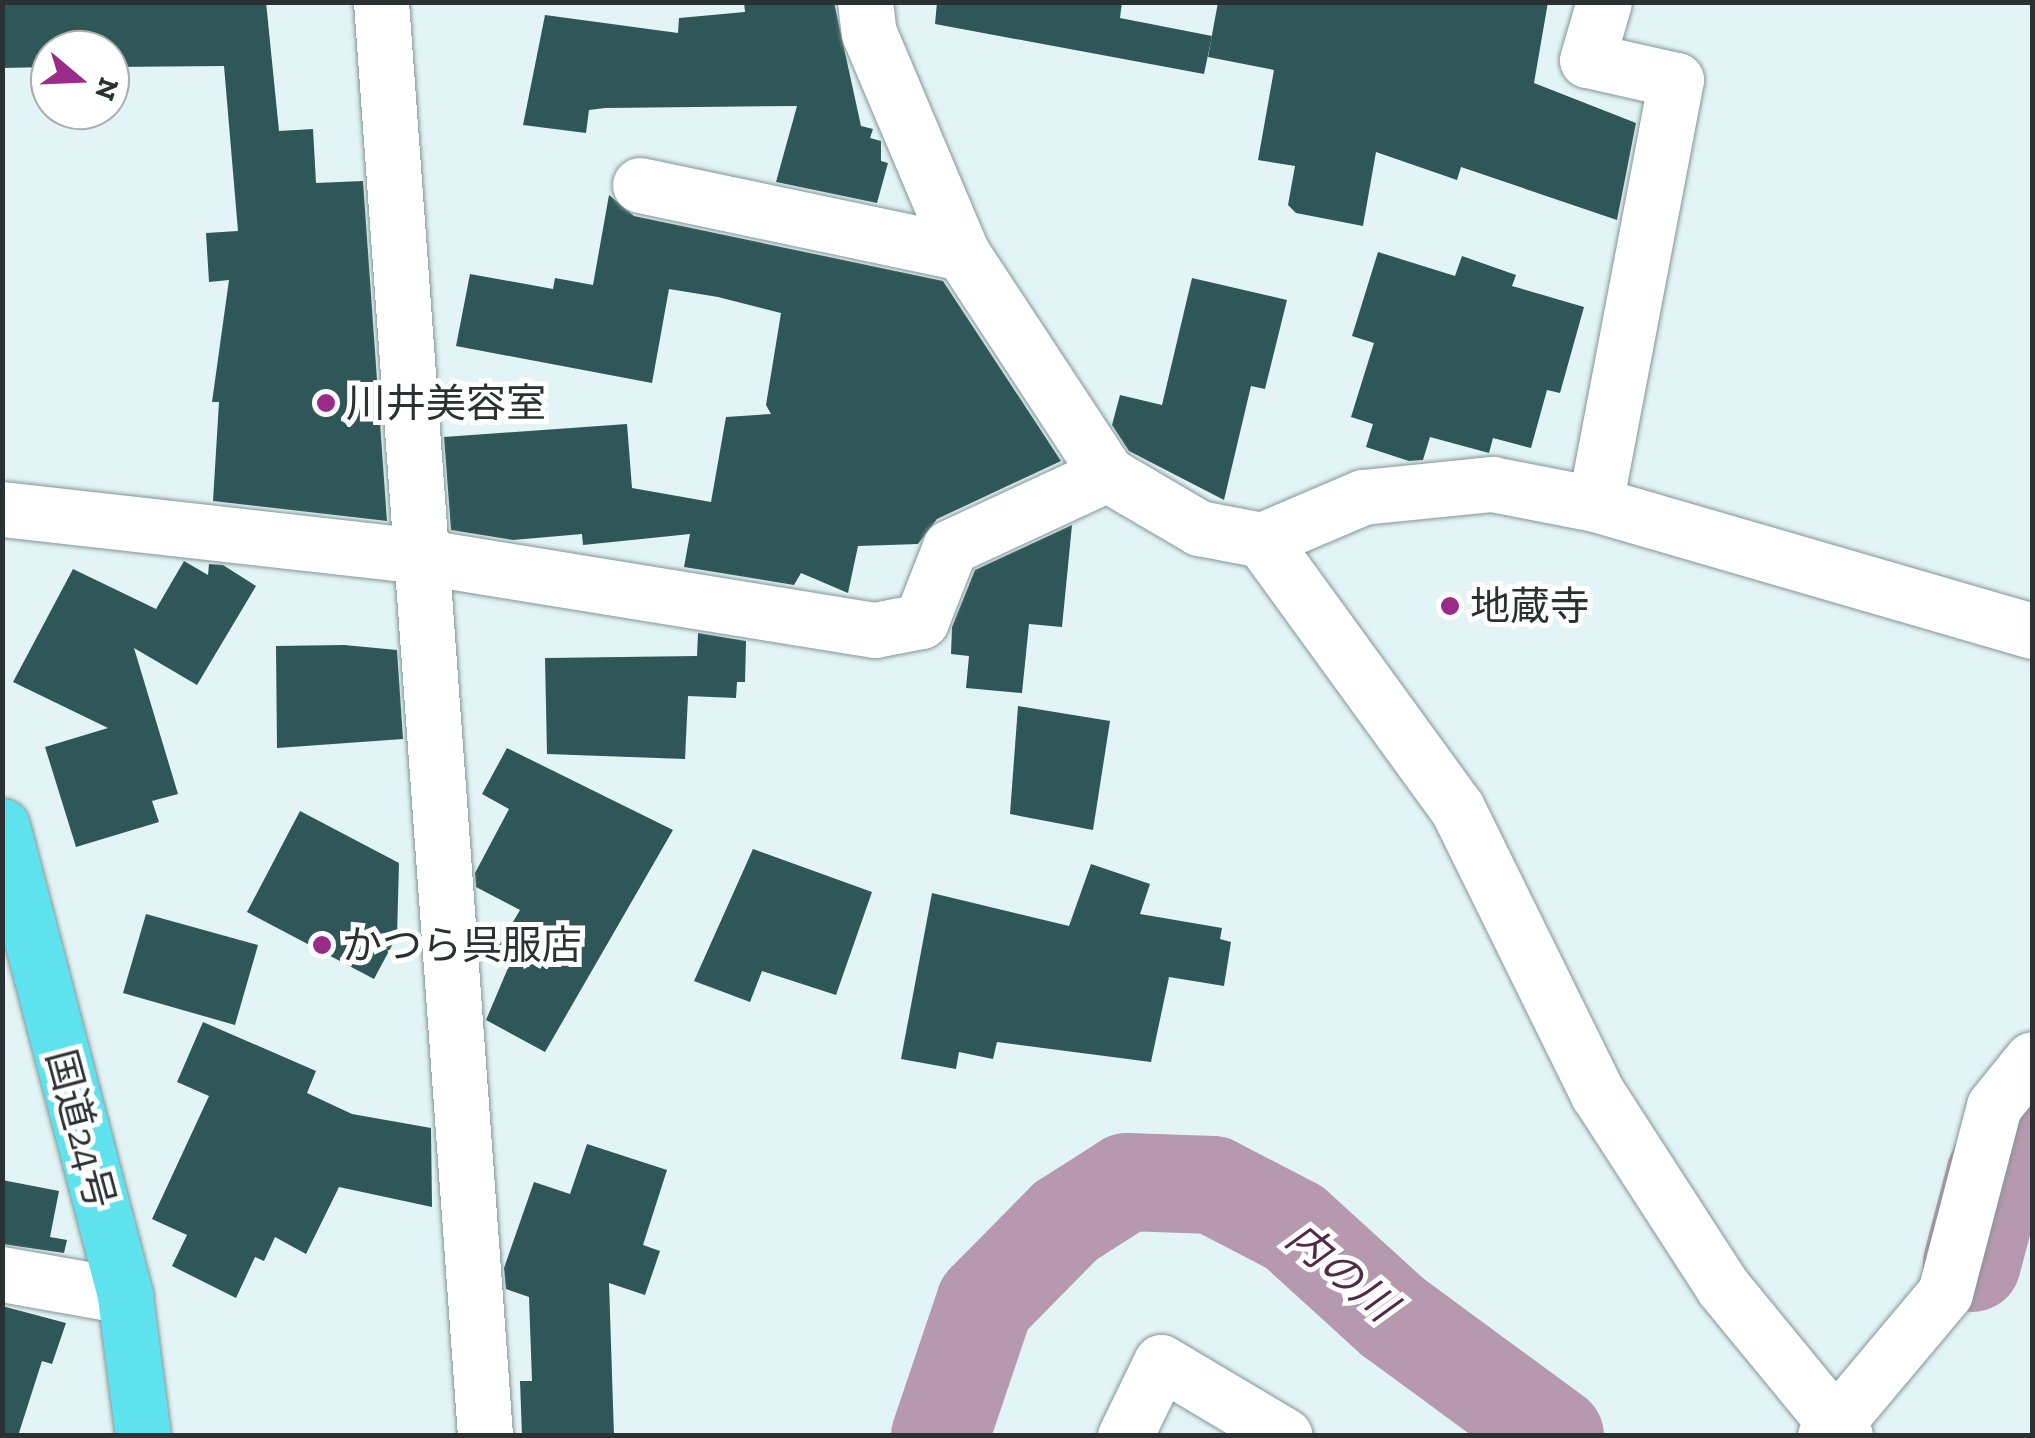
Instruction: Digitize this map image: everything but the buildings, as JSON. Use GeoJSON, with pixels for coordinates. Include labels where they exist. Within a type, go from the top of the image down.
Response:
{"type":"FeatureCollection","features":[{"type":"Feature","properties":{"kind":"highway","name":"国道24号"},"geometry":{"type":"LineString","coordinates":[[2,826],[125,1296],[143,1436]]}},
{"type":"Feature","properties":{"kind":"street"},"geometry":{"type":"LineString","coordinates":[[382,2],[418,556],[485,1436]]}},
{"type":"Feature","properties":{"kind":"street"},"geometry":{"type":"LineString","coordinates":[[865,2],[869,33],[962,253],[1107,474],[1200,528],[1262,540],[1363,497],[1492,484],[1595,504],[2032,631]]}},
{"type":"Feature","properties":{"kind":"street"},"geometry":{"type":"LineString","coordinates":[[1595,504],[1676,80],[1587,60],[1604,2]]}},
{"type":"Feature","properties":{"kind":"street"},"geometry":{"type":"LineString","coordinates":[[640,185],[962,253]]}},
{"type":"Feature","properties":{"kind":"street"},"geometry":{"type":"LineString","coordinates":[[2,509],[418,556],[875,630],[921,621],[950,547],[1107,474]]}},
{"type":"Feature","properties":{"kind":"street"},"geometry":{"type":"LineString","coordinates":[[1262,540],[1458,808],[1598,1094],[1722,1286],[1835,1432],[1944,1293],[1994,1106],[2032,1059]]}},
{"type":"Feature","properties":{"kind":"street"},"geometry":{"type":"LineString","coordinates":[[2,1274],[125,1296]]}},
{"type":"Feature","properties":{"kind":"street"},"geometry":{"type":"LineString","coordinates":[[1125,1436],[1162,1362],[1285,1436]]}},
{"type":"Feature","properties":{"kind":"waterway","name":"内の川"},"geometry":{"type":"LineString","coordinates":[[1972,1263],[1995,1176],[2032,1098]]}},
{"type":"Feature","properties":{"kind":"waterway","name":"内の川"},"geometry":{"type":"LineString","coordinates":[[940,1436],[985,1303],[1066,1221],[1127,1182],[1213,1185],[1294,1227],[1393,1317],[1555,1436]]}},
{"type":"Feature","properties":{"kind":"place","name":"川井美容室"},"geometry":{"type":"Point","coordinates":[326,403]}},
{"type":"Feature","properties":{"kind":"place","name":"地蔵寺"},"geometry":{"type":"Point","coordinates":[1450,606]}},
{"type":"Feature","properties":{"kind":"place","name":"かつら呉服店"},"geometry":{"type":"Point","coordinates":[322,945]}}]}
